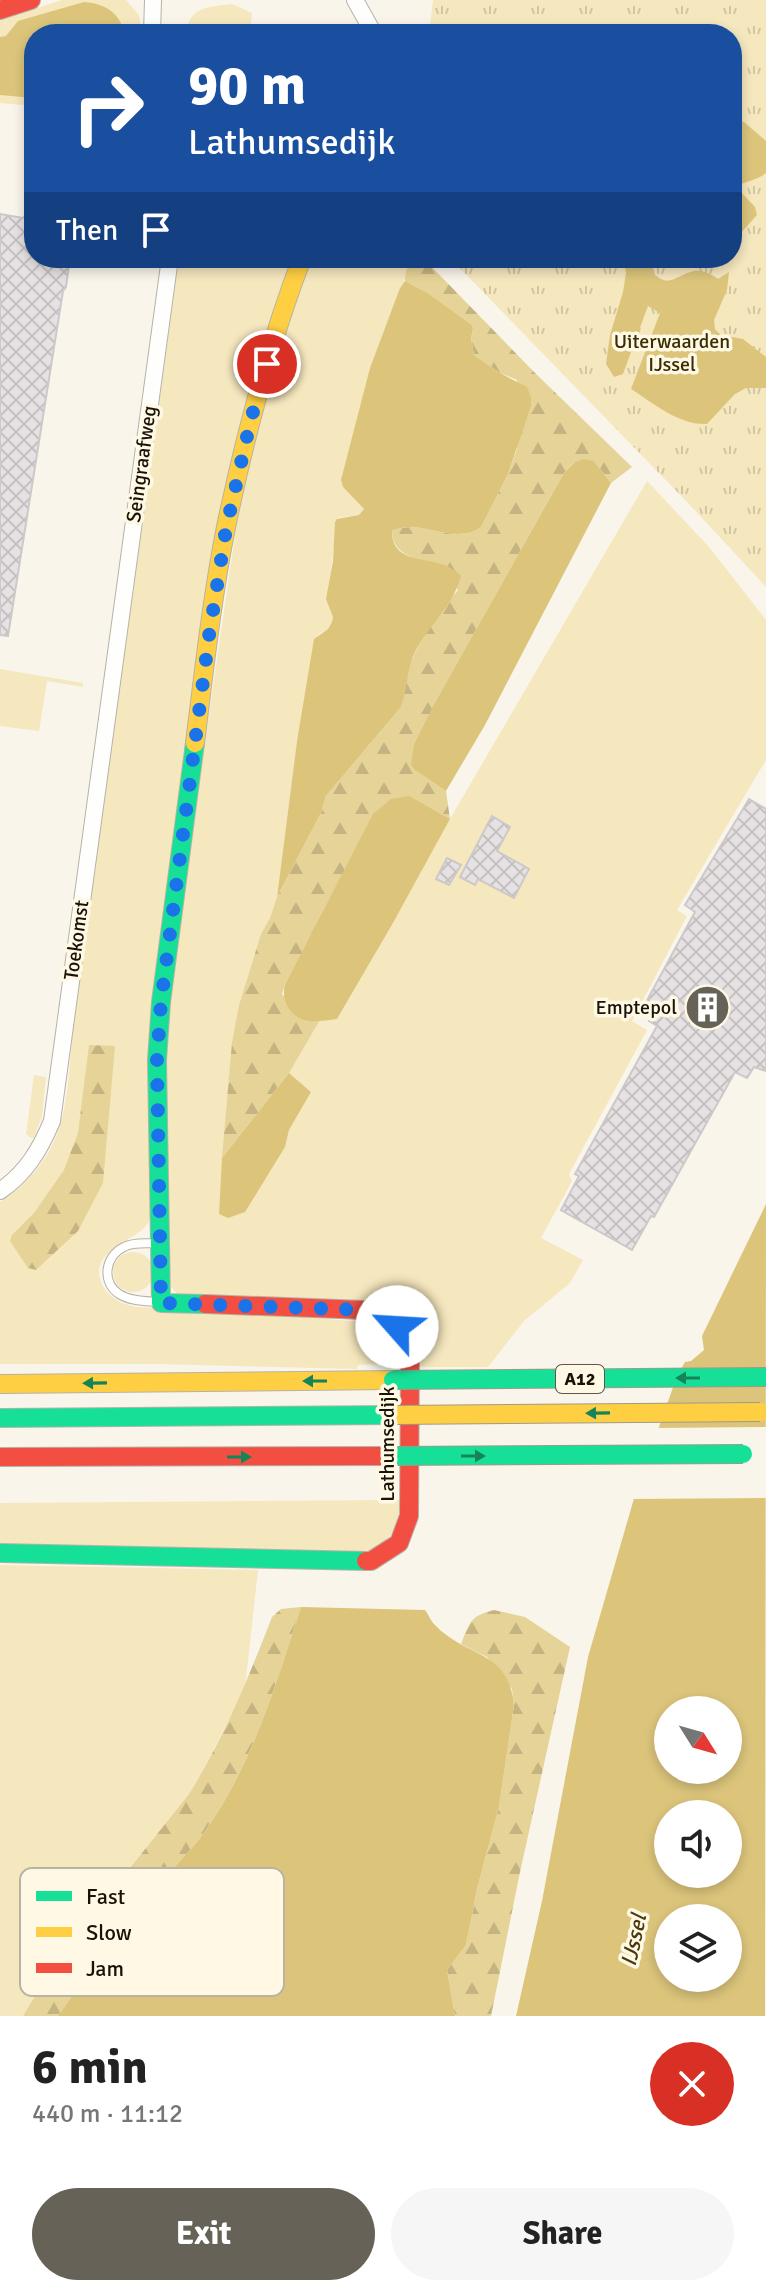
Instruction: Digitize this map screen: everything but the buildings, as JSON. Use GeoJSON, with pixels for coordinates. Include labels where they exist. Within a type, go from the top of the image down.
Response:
{"type":"FeatureCollection","features":[{"type":"Feature","properties":{"kind":"main road"},"geometry":{"type":"LineString","coordinates":[[0,10],[31,0]]}},
{"type":"Feature","properties":{"kind":"main road"},"geometry":{"type":"LineString","coordinates":[[161,1303],[157,1060],[160,1017],[209,636],[226,529],[251,419],[283,308],[298,268]]}},
{"type":"Feature","properties":{"kind":"main road","name":"Lathumsedijk"},"geometry":{"type":"LineString","coordinates":[[0,1553],[360,1561],[380,1557],[399,1543],[409,1516],[410,1361],[408,1348],[397,1327],[378,1314],[365,1310],[161,1303]]}},
{"type":"Feature","properties":{"kind":"main road","name":"A12"},"geometry":{"type":"LineString","coordinates":[[0,1384],[766,1377]]}},
{"type":"Feature","properties":{"kind":"main road","name":"A12"},"geometry":{"type":"LineString","coordinates":[[0,1418],[763,1412]]}},
{"type":"Feature","properties":{"kind":"main road"},"geometry":{"type":"LineString","coordinates":[[0,1457],[766,1453]]}},
{"type":"Feature","properties":{"kind":"street"},"geometry":{"type":"LineString","coordinates":[[152,24],[153,0]]}},
{"type":"Feature","properties":{"kind":"street"},"geometry":{"type":"LineString","coordinates":[[355,0],[368,24]]}},
{"type":"Feature","properties":{"kind":"street","name":"Seingraafweg"},"geometry":{"type":"LineString","coordinates":[[112,670],[169,268]]}},
{"type":"Feature","properties":{"kind":"street","name":"Toekomst"},"geometry":{"type":"LineString","coordinates":[[0,1191],[23,1173],[43,1144],[52,1121],[112,670]]}},
{"type":"Feature","properties":{"kind":"lane","name":"Lathumsedijk"},"geometry":{"type":"LineString","coordinates":[[161,1243],[127,1245],[116,1251],[107,1274],[121,1296],[161,1303]]}},
{"type":"Feature","properties":{"kind":"green space"},"geometry":{"type":"Polygon","coordinates":[[[62,0],[126,0],[139,15],[140,24],[24,24],[24,105],[0,103],[0,20],[62,0]]]}},
{"type":"Feature","properties":{"kind":"green space","name":"Uiterwaarden IJssel"},"geometry":{"type":"Polygon","coordinates":[[[433,0],[766,0],[766,587],[460,268],[742,268],[742,24],[430,24],[433,0]]]}},
{"type":"Feature","properties":{"kind":"green space"},"geometry":{"type":"Polygon","coordinates":[[[232,4],[252,13],[251,24],[188,24],[196,13],[208,7],[232,4]]]}},
{"type":"Feature","properties":{"kind":"green space"},"geometry":{"type":"Polygon","coordinates":[[[178,268],[296,268],[195,711],[153,1210],[145,1227],[104,1258],[99,1276],[111,1296],[136,1307],[223,1310],[386,1324],[400,1363],[358,1365],[357,1369],[0,1364],[0,1202],[24,1183],[53,1144],[66,1100],[74,1020],[178,268]]]}},
{"type":"Feature","properties":{"kind":"green space"},"geometry":{"type":"Polygon","coordinates":[[[305,268],[409,268],[400,288],[343,487],[364,509],[359,515],[338,518],[327,599],[333,617],[328,629],[319,634],[297,741],[277,897],[261,934],[239,1005],[232,1042],[219,1214],[245,1211],[285,1147],[289,1130],[311,1092],[289,1073],[320,1020],[337,1019],[647,481],[710,548],[766,620],[766,760],[677,910],[687,916],[632,1021],[647,1030],[569,1174],[572,1181],[541,1238],[583,1260],[570,1283],[524,1321],[488,1367],[414,1367],[402,1326],[180,1298],[169,1284],[164,1022],[245,467],[305,268]]]}},
{"type":"Feature","properties":{"kind":"green space"},"geometry":{"type":"Polygon","coordinates":[[[408,268],[433,268],[632,467],[611,483],[594,461],[575,462],[564,473],[434,704],[416,771],[446,791],[450,819],[410,796],[285,985],[282,994],[306,1021],[320,1020],[289,1073],[222,1158],[232,1042],[239,1005],[261,934],[321,813],[326,796],[401,707],[414,654],[458,590],[441,564],[408,556],[396,546],[392,529],[412,527],[456,534],[481,527],[517,449],[517,380],[500,373],[474,355],[472,325],[428,293],[405,281],[408,268]]]}},
{"type":"Feature","properties":{"kind":"green space"},"geometry":{"type":"Polygon","coordinates":[[[0,669],[83,683],[83,687],[47,681],[39,731],[0,726],[0,669]]]}},
{"type":"Feature","properties":{"kind":"green space"},"geometry":{"type":"Polygon","coordinates":[[[89,1045],[115,1046],[103,1183],[78,1231],[36,1270],[28,1268],[10,1241],[64,1170],[78,1133],[89,1045]]]}},
{"type":"Feature","properties":{"kind":"green space"},"geometry":{"type":"Polygon","coordinates":[[[34,1075],[46,1077],[42,1116],[34,1138],[31,1138],[26,1134],[34,1075]]]}},
{"type":"Feature","properties":{"kind":"green space"},"geometry":{"type":"Polygon","coordinates":[[[133,1252],[147,1258],[153,1272],[147,1286],[133,1292],[119,1286],[113,1272],[119,1258],[133,1252]]]}},
{"type":"Feature","properties":{"kind":"green space"},"geometry":{"type":"Polygon","coordinates":[[[402,1500],[401,1524],[372,1554],[0,1548],[0,1503],[402,1500]]]}},
{"type":"Feature","properties":{"kind":"green space"},"geometry":{"type":"Polygon","coordinates":[[[0,1565],[258,1570],[245,1688],[189,1794],[130,1868],[20,1868],[20,1996],[35,1996],[23,2016],[0,2016],[0,1565]]]}},
{"type":"Feature","properties":{"kind":"green space"},"geometry":{"type":"Polygon","coordinates":[[[301,1607],[250,1750],[223,1804],[206,1830],[173,1868],[130,1868],[189,1794],[235,1708],[272,1617],[281,1609],[301,1607]]]}},
{"type":"Feature","properties":{"kind":"green space"},"geometry":{"type":"Polygon","coordinates":[[[494,1610],[525,1617],[570,1647],[491,2016],[455,2016],[447,1970],[466,1945],[499,1807],[514,1705],[512,1689],[487,1657],[461,1644],[472,1621],[494,1610]]]}},
{"type":"Feature","properties":{"kind":"green space"},"geometry":{"type":"Polygon","coordinates":[[[35,1996],[72,1996],[58,2016],[23,2016],[35,1996]]]}},
{"type":"Feature","properties":{"kind":"water"},"geometry":{"type":"Polygon","coordinates":[[[84,2],[110,10],[121,24],[24,24],[24,97],[0,95],[0,37],[6,36],[18,21],[84,2]]]}},
{"type":"Feature","properties":{"kind":"water"},"geometry":{"type":"Polygon","coordinates":[[[742,121],[766,141],[766,173],[742,184],[742,121]]]}},
{"type":"Feature","properties":{"kind":"water"},"geometry":{"type":"Polygon","coordinates":[[[742,193],[755,207],[757,215],[742,232],[742,193]]]}},
{"type":"Feature","properties":{"kind":"water"},"geometry":{"type":"Polygon","coordinates":[[[625,268],[653,268],[652,272],[668,281],[694,271],[718,279],[729,272],[727,290],[714,320],[715,329],[721,335],[743,339],[766,357],[766,388],[746,388],[735,394],[707,424],[677,417],[631,389],[660,313],[648,306],[623,374],[614,377],[606,364],[625,268]]]}},
{"type":"Feature","properties":{"kind":"water"},"geometry":{"type":"Polygon","coordinates":[[[405,281],[428,293],[472,325],[474,355],[527,387],[531,406],[508,474],[481,527],[456,534],[412,527],[392,530],[393,540],[401,552],[450,568],[461,575],[458,586],[415,652],[401,707],[326,796],[321,813],[277,897],[314,639],[328,629],[333,617],[326,599],[333,561],[335,522],[359,515],[364,509],[343,487],[341,480],[370,368],[405,281]]]}},
{"type":"Feature","properties":{"kind":"water"},"geometry":{"type":"Polygon","coordinates":[[[584,459],[594,461],[611,483],[485,725],[446,791],[411,765],[414,745],[564,473],[575,462],[584,459]]]}},
{"type":"Feature","properties":{"kind":"water"},"geometry":{"type":"Polygon","coordinates":[[[410,796],[450,819],[337,1019],[302,1020],[292,1013],[286,1003],[285,985],[373,814],[391,799],[410,796]]]}},
{"type":"Feature","properties":{"kind":"water"},"geometry":{"type":"Polygon","coordinates":[[[289,1073],[311,1092],[289,1130],[285,1147],[245,1212],[228,1218],[219,1214],[222,1158],[289,1073]]]}},
{"type":"Feature","properties":{"kind":"water","name":"IJssel"},"geometry":{"type":"Polygon","coordinates":[[[766,1204],[765,2016],[516,2016],[542,1901],[588,1657],[635,1495],[677,1376],[685,1362],[704,1350],[702,1336],[766,1204]]]}},
{"type":"Feature","properties":{"kind":"water"},"geometry":{"type":"Polygon","coordinates":[[[301,1607],[425,1610],[434,1624],[448,1636],[484,1656],[504,1674],[514,1705],[499,1807],[466,1945],[447,1970],[455,2016],[58,2016],[72,1996],[284,1996],[284,1868],[173,1868],[206,1830],[237,1778],[262,1722],[301,1607]]]}},
{"type":"Feature","properties":{"kind":"pier"},"geometry":{"type":"Polygon","coordinates":[[[766,1427],[766,1498],[630,1499],[655,1428],[766,1427]]]}},
{"type":"Feature","properties":{"kind":"traffic: fast"},"geometry":{"type":"LineString","coordinates":[[195,743],[161,1002],[157,1060],[161,1303],[205,1304]]}},
{"type":"Feature","properties":{"kind":"traffic: fast"},"geometry":{"type":"LineString","coordinates":[[393,1380],[766,1377]]}},
{"type":"Feature","properties":{"kind":"traffic: fast"},"geometry":{"type":"LineString","coordinates":[[0,1418],[393,1415]]}},
{"type":"Feature","properties":{"kind":"traffic: fast"},"geometry":{"type":"LineString","coordinates":[[395,1456],[743,1454]]}},
{"type":"Feature","properties":{"kind":"traffic: fast"},"geometry":{"type":"LineString","coordinates":[[0,1553],[366,1561]]}},
{"type":"Feature","properties":{"kind":"traffic: slow"},"geometry":{"type":"LineString","coordinates":[[195,743],[217,581],[233,493],[268,357],[298,268]]}},
{"type":"Feature","properties":{"kind":"traffic: slow"},"geometry":{"type":"LineString","coordinates":[[0,1384],[393,1380]]}},
{"type":"Feature","properties":{"kind":"traffic: slow"},"geometry":{"type":"LineString","coordinates":[[393,1415],[760,1412]]}},
{"type":"Feature","properties":{"kind":"traffic: jam"},"geometry":{"type":"LineString","coordinates":[[0,10],[31,0]]}},
{"type":"Feature","properties":{"kind":"traffic: jam"},"geometry":{"type":"LineString","coordinates":[[205,1304],[365,1310],[390,1322],[401,1334],[410,1361],[409,1516],[399,1543],[366,1561]]}},
{"type":"Feature","properties":{"kind":"traffic: jam"},"geometry":{"type":"LineString","coordinates":[[0,1457],[395,1456]]}},
{"type":"Feature","properties":{"kind":"place","name":"Emptepol"},"geometry":{"type":"Point","coordinates":[708,1007]}},
{"type":"Feature","properties":{"kind":"route"},"geometry":{"type":"LineString","coordinates":[[267,364],[226,529],[161,1002],[157,1060],[161,1303],[365,1310],[378,1314],[397,1327]]}}]}
